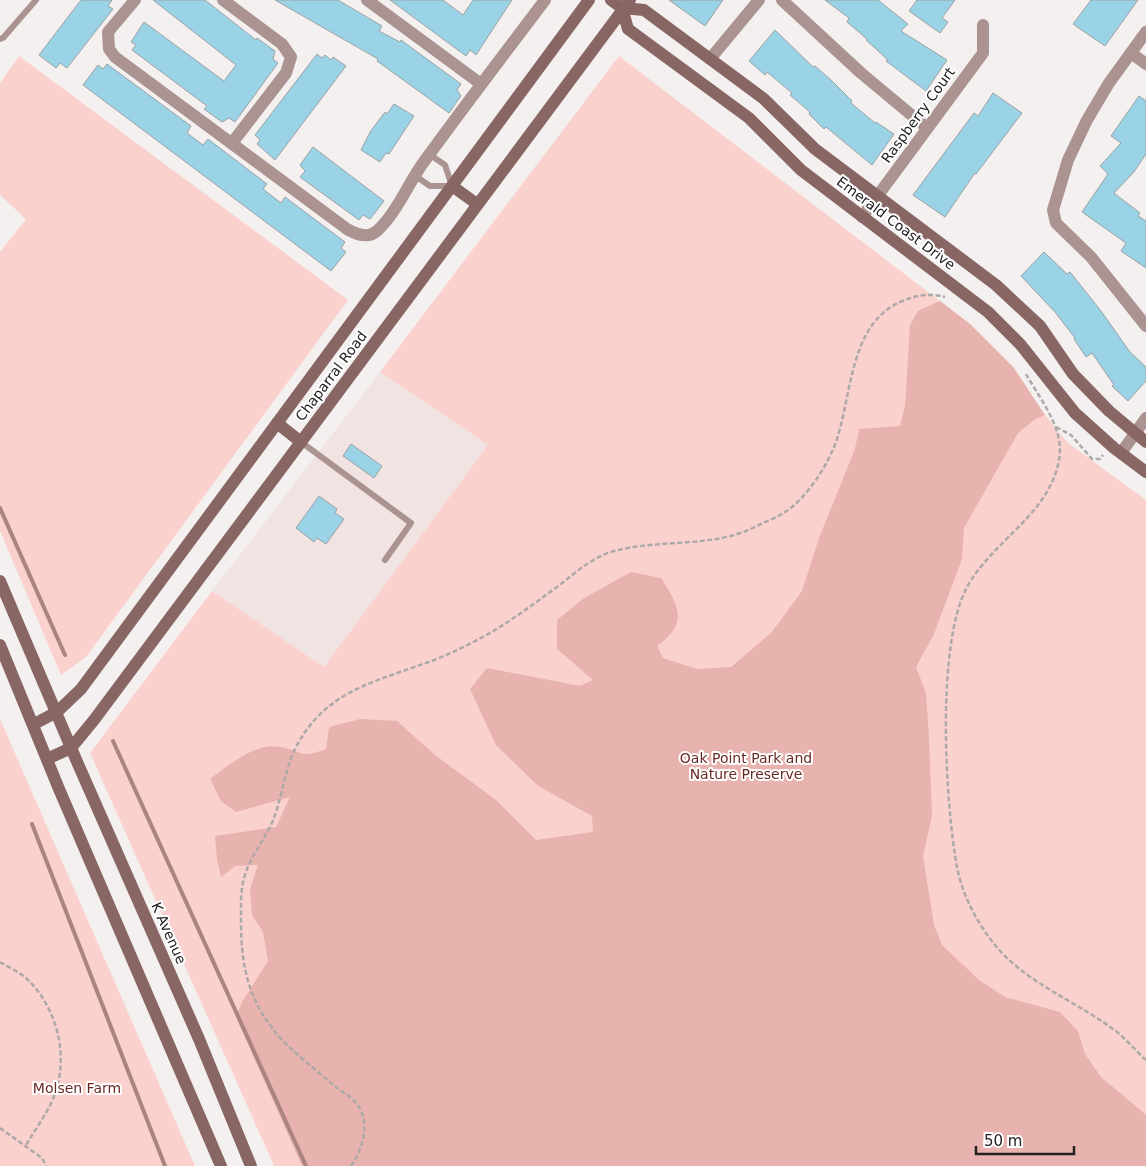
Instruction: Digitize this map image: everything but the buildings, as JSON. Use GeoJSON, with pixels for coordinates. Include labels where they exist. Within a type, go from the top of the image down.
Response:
{"type":"FeatureCollection","features":[{"type":"Feature","properties":{"kind":"main road","name":"Chaparral Road"},"geometry":{"type":"LineString","coordinates":[[36,730],[81,689],[590,0]]}},
{"type":"Feature","properties":{"kind":"main road","name":"Emerald Coast Drive"},"geometry":{"type":"LineString","coordinates":[[611,0],[644,10],[764,99],[815,149],[996,284],[1040,326],[1073,374],[1135,434],[1146,442]]}},
{"type":"Feature","properties":{"kind":"main road","name":"Chaparral Road"},"geometry":{"type":"LineString","coordinates":[[47,759],[71,748],[626,4]]}},
{"type":"Feature","properties":{"kind":"main road","name":"Emerald Coast Drive"},"geometry":{"type":"LineString","coordinates":[[626,4],[628,29],[749,118],[801,170],[1005,326],[1074,413],[1146,472]]}},
{"type":"Feature","properties":{"kind":"main road"},"geometry":{"type":"LineString","coordinates":[[452,186],[477,204]]}},
{"type":"Feature","properties":{"kind":"main road"},"geometry":{"type":"LineString","coordinates":[[277,423],[301,442]]}},
{"type":"Feature","properties":{"kind":"main road","name":"K Avenue"},"geometry":{"type":"LineString","coordinates":[[0,581],[199,1039],[251,1166]]}},
{"type":"Feature","properties":{"kind":"main road"},"geometry":{"type":"LineString","coordinates":[[0,645],[221,1166]]}},
{"type":"Feature","properties":{"kind":"street"},"geometry":{"type":"LineString","coordinates":[[135,0],[108,32],[109,49],[115,57],[356,234],[367,235],[377,231],[429,154],[544,0]]}},
{"type":"Feature","properties":{"kind":"street"},"geometry":{"type":"LineString","coordinates":[[223,0],[282,44],[291,57],[286,73],[232,143]]}},
{"type":"Feature","properties":{"kind":"street"},"geometry":{"type":"LineString","coordinates":[[367,0],[481,84]]}},
{"type":"Feature","properties":{"kind":"street"},"geometry":{"type":"LineString","coordinates":[[710,59],[759,0]]}},
{"type":"Feature","properties":{"kind":"street"},"geometry":{"type":"LineString","coordinates":[[782,0],[861,73],[927,128]]}},
{"type":"Feature","properties":{"kind":"street","name":"Raspberry Court"},"geometry":{"type":"LineString","coordinates":[[862,217],[983,53],[983,25]]}},
{"type":"Feature","properties":{"kind":"street"},"geometry":{"type":"LineString","coordinates":[[1146,32],[1098,101],[1077,140],[1058,189],[1053,210],[1053,217],[1056,223],[1090,257],[1146,326]]}},
{"type":"Feature","properties":{"kind":"street"},"geometry":{"type":"LineString","coordinates":[[1131,52],[1146,64]]}},
{"type":"Feature","properties":{"kind":"street"},"geometry":{"type":"LineString","coordinates":[[1121,453],[1146,418]]}},
{"type":"Feature","properties":{"kind":"lane"},"geometry":{"type":"LineString","coordinates":[[0,39],[4,38],[36,0]]}},
{"type":"Feature","properties":{"kind":"lane"},"geometry":{"type":"LineString","coordinates":[[414,175],[430,186],[452,186],[445,165],[429,154]]}},
{"type":"Feature","properties":{"kind":"lane"},"geometry":{"type":"LineString","coordinates":[[301,442],[411,523],[385,560]]}},
{"type":"Feature","properties":{"kind":"path"},"geometry":{"type":"LineString","coordinates":[[351,1166],[359,1154],[364,1140],[364,1123],[357,1104],[285,1043],[262,1014],[254,1000],[246,976],[241,943],[241,893],[245,872],[274,819],[293,753],[306,732],[325,708],[340,696],[368,683],[427,663],[484,636],[516,618],[589,562],[608,553],[645,544],[717,540],[750,530],[786,511],[798,502],[820,473],[835,444],[861,344],[873,322],[888,308],[912,296],[930,294],[944,296],[951,300]]}},
{"type":"Feature","properties":{"kind":"path"},"geometry":{"type":"LineString","coordinates":[[1024,369],[1056,427],[1060,458],[1052,488],[1032,513],[982,564],[966,588],[955,617],[946,681],[948,778],[957,868],[970,908],[992,942],[1015,965],[1117,1032],[1146,1060]]}},
{"type":"Feature","properties":{"kind":"path"},"geometry":{"type":"LineString","coordinates":[[0,962],[26,978],[41,996],[54,1021],[62,1047],[60,1078],[53,1099],[26,1145]]}},
{"type":"Feature","properties":{"kind":"path"},"geometry":{"type":"LineString","coordinates":[[0,1128],[42,1158],[46,1166]]}},
{"type":"Feature","properties":{"kind":"shaded area"},"geometry":{"type":"Polygon","coordinates":[[[380,372],[488,445],[324,667],[212,591],[380,372]]]}},
{"type":"Feature","properties":{"kind":"green space"},"geometry":{"type":"Polygon","coordinates":[[[19,56],[348,300],[86,657],[61,675],[0,531],[0,252],[26,219],[0,195],[0,83],[19,56]]]}},
{"type":"Feature","properties":{"kind":"green space","name":"Oak Point Park and Nature Preserve"},"geometry":{"type":"Polygon","coordinates":[[[619,56],[970,324],[1068,443],[1146,500],[1146,1166],[274,1166],[90,753],[212,591],[324,667],[488,445],[380,372],[619,56]]]}},
{"type":"Feature","properties":{"kind":"green space"},"geometry":{"type":"Polygon","coordinates":[[[940,301],[970,324],[1014,368],[1045,415],[1034,420],[1018,433],[964,528],[962,559],[934,634],[916,667],[926,693],[932,816],[923,856],[934,925],[942,945],[979,980],[1005,997],[1060,1012],[1078,1031],[1085,1054],[1101,1077],[1146,1115],[1146,1166],[302,1166],[236,1017],[242,1002],[268,961],[263,932],[252,915],[250,889],[258,865],[235,866],[221,877],[215,836],[276,827],[290,797],[236,812],[221,801],[210,779],[234,761],[262,748],[271,746],[281,747],[303,754],[311,754],[326,749],[329,727],[360,719],[397,721],[435,755],[496,800],[536,840],[593,832],[592,816],[537,785],[496,745],[470,689],[487,668],[580,686],[593,680],[557,649],[557,620],[584,598],[631,572],[661,578],[676,606],[678,614],[674,630],[657,646],[663,658],[697,669],[731,667],[772,632],[802,591],[819,538],[855,449],[859,429],[900,426],[905,406],[910,325],[918,311],[940,301]]]}},
{"type":"Feature","properties":{"kind":"green space","name":"Molsen Farm"},"geometry":{"type":"Polygon","coordinates":[[[0,719],[195,1166],[0,1166],[0,719]]]}},
{"type":"Feature","properties":{"kind":"waterway"},"geometry":{"type":"LineString","coordinates":[[0,508],[65,655]]}},
{"type":"Feature","properties":{"kind":"waterway"},"geometry":{"type":"LineString","coordinates":[[113,741],[306,1166]]}},
{"type":"Feature","properties":{"kind":"waterway"},"geometry":{"type":"LineString","coordinates":[[32,824],[165,1166]]}}]}
